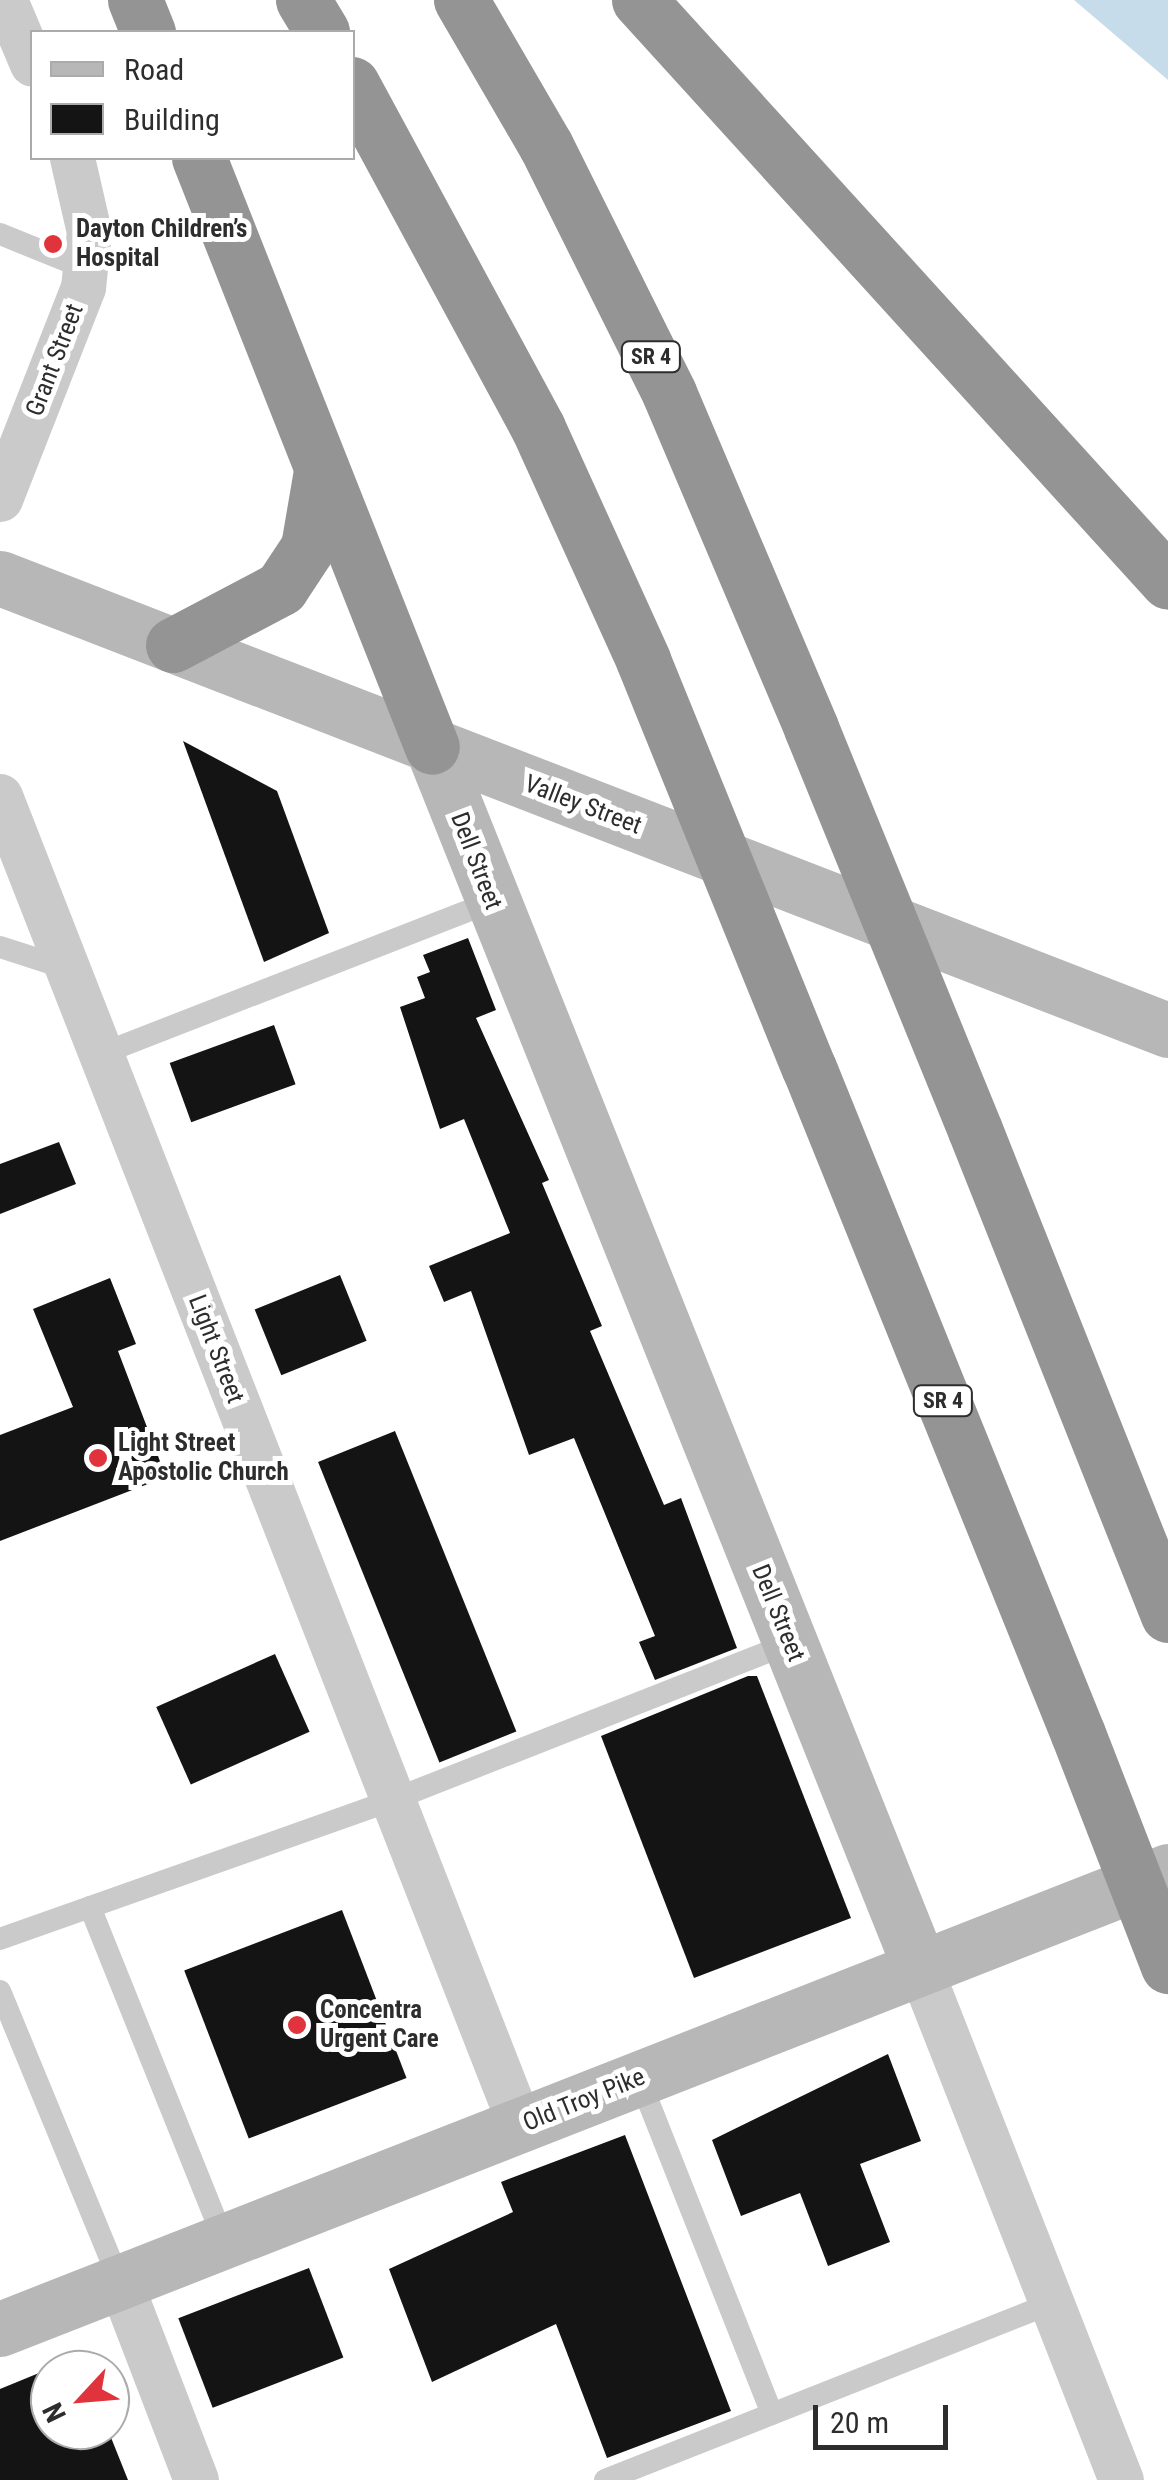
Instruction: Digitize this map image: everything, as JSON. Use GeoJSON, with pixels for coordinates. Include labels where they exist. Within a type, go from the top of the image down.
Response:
{"type":"FeatureCollection","features":[{"type":"Feature","properties":{"kind":"highway"},"geometry":{"type":"LineString","coordinates":[[135,0],[147,30]]}},
{"type":"Feature","properties":{"kind":"highway"},"geometry":{"type":"LineString","coordinates":[[303,0],[321,30]]}},
{"type":"Feature","properties":{"kind":"highway","name":"SR 4"},"geometry":{"type":"LineString","coordinates":[[462,0],[546,146],[670,393],[975,1130],[1168,1615]]}},
{"type":"Feature","properties":{"kind":"highway"},"geometry":{"type":"LineString","coordinates":[[640,0],[1168,582]]}},
{"type":"Feature","properties":{"kind":"highway","name":"SR 4"},"geometry":{"type":"LineString","coordinates":[[355,90],[538,428],[642,660],[1078,1734],[1168,1966]]}},
{"type":"Feature","properties":{"kind":"highway"},"geometry":{"type":"LineString","coordinates":[[200,160],[432,746]]}},
{"type":"Feature","properties":{"kind":"highway"},"geometry":{"type":"LineString","coordinates":[[173,645],[281,588],[308,547],[321,471]]}},
{"type":"Feature","properties":{"kind":"main road","name":"Valley Street"},"geometry":{"type":"LineString","coordinates":[[0,578],[1168,1030]]}},
{"type":"Feature","properties":{"kind":"main road","name":"Dell Street"},"geometry":{"type":"LineString","coordinates":[[432,746],[491,902],[920,1968]]}},
{"type":"Feature","properties":{"kind":"main road","name":"Old Troy Pike"},"geometry":{"type":"LineString","coordinates":[[0,2328],[1168,1871]]}},
{"type":"Feature","properties":{"kind":"street"},"geometry":{"type":"LineString","coordinates":[[5,0],[30,59]]}},
{"type":"Feature","properties":{"kind":"street","name":"Grant Street"},"geometry":{"type":"LineString","coordinates":[[0,499],[84,268],[88,232],[72,160]]}},
{"type":"Feature","properties":{"kind":"street","name":"Light Street"},"geometry":{"type":"LineString","coordinates":[[0,796],[520,2126]]}},
{"type":"Feature","properties":{"kind":"street","name":"Dell Street"},"geometry":{"type":"LineString","coordinates":[[920,1968],[1121,2480]]}},
{"type":"Feature","properties":{"kind":"street"},"geometry":{"type":"LineString","coordinates":[[120,2282],[196,2480]]}},
{"type":"Feature","properties":{"kind":"lane"},"geometry":{"type":"LineString","coordinates":[[0,234],[84,268]]}},
{"type":"Feature","properties":{"kind":"lane"},"geometry":{"type":"LineString","coordinates":[[101,1054],[491,902]]}},
{"type":"Feature","properties":{"kind":"lane"},"geometry":{"type":"LineString","coordinates":[[0,947],[68,969]]}},
{"type":"Feature","properties":{"kind":"lane"},"geometry":{"type":"LineString","coordinates":[[0,1939],[392,1800],[790,1643]]}},
{"type":"Feature","properties":{"kind":"lane"},"geometry":{"type":"LineString","coordinates":[[90,1907],[224,2241]]}},
{"type":"Feature","properties":{"kind":"lane"},"geometry":{"type":"LineString","coordinates":[[0,1991],[120,2282]]}},
{"type":"Feature","properties":{"kind":"lane"},"geometry":{"type":"LineString","coordinates":[[639,2078],[772,2414]]}},
{"type":"Feature","properties":{"kind":"lane"},"geometry":{"type":"LineString","coordinates":[[605,2480],[1052,2303]]}},
{"type":"Feature","properties":{"kind":"water"},"geometry":{"type":"Polygon","coordinates":[[[1074,0],[1168,0],[1168,80],[1074,0]]]}},
{"type":"Feature","properties":{"kind":"building"},"geometry":{"type":"Polygon","coordinates":[[[183,741],[277,791],[329,933],[264,962],[183,741]]]}},
{"type":"Feature","properties":{"kind":"building"},"geometry":{"type":"Polygon","coordinates":[[[468,938],[496,1010],[476,1018],[549,1180],[542,1183],[602,1326],[590,1331],[664,1505],[681,1498],[737,1648],[655,1680],[639,1642],[655,1636],[574,1438],[529,1455],[471,1291],[444,1302],[429,1266],[510,1233],[464,1119],[440,1129],[400,1007],[425,998],[417,977],[430,972],[423,955],[468,938]]]}},
{"type":"Feature","properties":{"kind":"building"},"geometry":{"type":"Polygon","coordinates":[[[274,1025],[296,1084],[191,1122],[170,1063],[274,1025]]]}},
{"type":"Feature","properties":{"kind":"building"},"geometry":{"type":"Polygon","coordinates":[[[59,1142],[76,1184],[0,1214],[0,1164],[59,1142]]]}},
{"type":"Feature","properties":{"kind":"building"},"geometry":{"type":"Polygon","coordinates":[[[340,1275],[367,1341],[281,1375],[255,1309],[340,1275]]]}},
{"type":"Feature","properties":{"kind":"building"},"geometry":{"type":"Polygon","coordinates":[[[110,1278],[136,1344],[118,1351],[166,1477],[0,1541],[0,1435],[73,1407],[33,1309],[110,1278]]]}},
{"type":"Feature","properties":{"kind":"building"},"geometry":{"type":"Polygon","coordinates":[[[395,1431],[516,1731],[439,1762],[318,1462],[395,1431]]]}},
{"type":"Feature","properties":{"kind":"building"},"geometry":{"type":"Polygon","coordinates":[[[275,1654],[310,1732],[191,1785],[156,1707],[275,1654]]]}},
{"type":"Feature","properties":{"kind":"building"},"geometry":{"type":"Polygon","coordinates":[[[748,1676],[757,1676],[851,1918],[694,1978],[601,1736],[748,1676]]]}},
{"type":"Feature","properties":{"kind":"building","name":"Concentra Urgent Care"},"geometry":{"type":"Polygon","coordinates":[[[342,1910],[407,2078],[249,2139],[184,1971],[342,1910]]]}},
{"type":"Feature","properties":{"kind":"building"},"geometry":{"type":"Polygon","coordinates":[[[888,2054],[921,2141],[860,2164],[890,2242],[828,2266],[800,2193],[741,2216],[712,2140],[888,2054]]]}},
{"type":"Feature","properties":{"kind":"building"},"geometry":{"type":"Polygon","coordinates":[[[625,2135],[731,2411],[607,2458],[556,2324],[432,2382],[389,2269],[513,2212],[501,2182],[625,2135]]]}},
{"type":"Feature","properties":{"kind":"building"},"geometry":{"type":"Polygon","coordinates":[[[309,2268],[343,2358],[213,2408],[178,2318],[309,2268]]]}},
{"type":"Feature","properties":{"kind":"building"},"geometry":{"type":"Polygon","coordinates":[[[30,2377],[30,2450],[116,2450],[128,2480],[0,2480],[0,2389],[30,2377]]]}},
{"type":"Feature","properties":{"kind":"place","name":"Dayton Children’s Hospital"},"geometry":{"type":"Point","coordinates":[53,244]}},
{"type":"Feature","properties":{"kind":"place","name":"Light Street Apostolic Church"},"geometry":{"type":"Point","coordinates":[98,1458]}},
{"type":"Feature","properties":{"kind":"place","name":"Concentra Urgent Care"},"geometry":{"type":"Point","coordinates":[297,2025]}}]}
